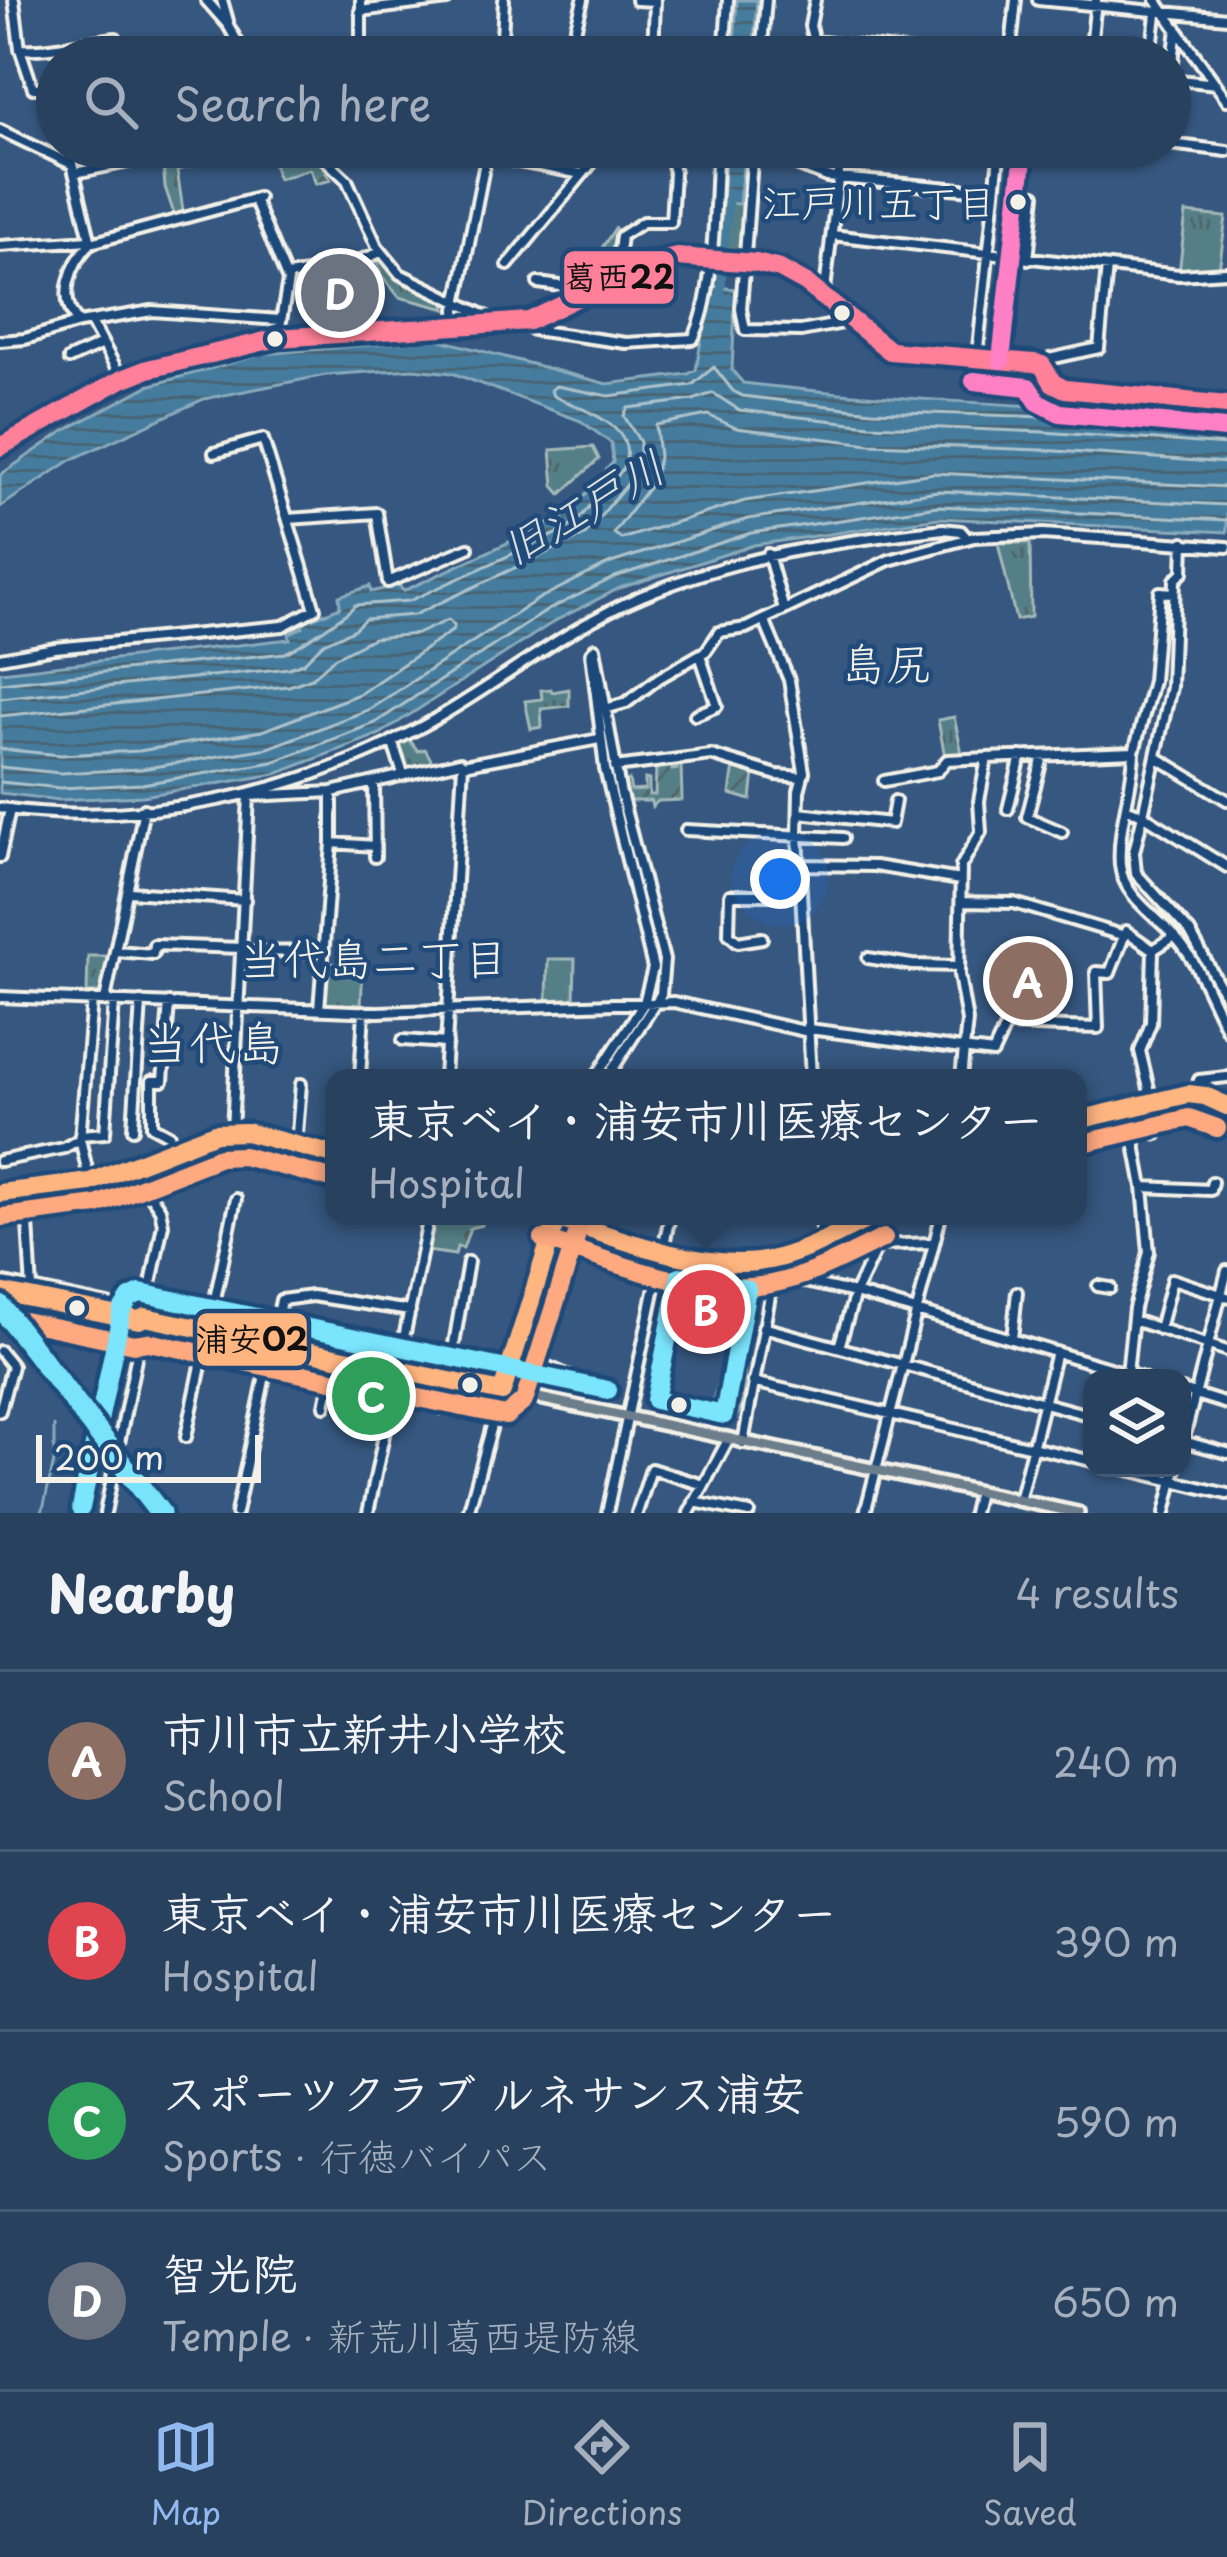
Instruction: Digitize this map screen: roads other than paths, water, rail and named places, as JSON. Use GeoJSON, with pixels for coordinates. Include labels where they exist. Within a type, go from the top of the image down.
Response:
{"type":"FeatureCollection","features":[{"type":"Feature","properties":{"kind":"main road"},"geometry":{"type":"LineString","coordinates":[[0,447],[122,379],[245,344],[520,322],[548,314],[661,259],[712,259],[780,269],[890,351],[1042,365],[1056,386],[1072,391],[1227,405]]}},
{"type":"Feature","properties":{"kind":"main road"},"geometry":{"type":"LineString","coordinates":[[0,1288],[139,1320],[145,1317]]}},
{"type":"Feature","properties":{"kind":"main road"},"geometry":{"type":"LineString","coordinates":[[0,1288],[32,1289],[140,1312],[145,1317],[1078,1513]]}},
{"type":"Feature","properties":{"kind":"street"},"geometry":{"type":"LineString","coordinates":[[14,0],[20,49],[36,88]]}},
{"type":"Feature","properties":{"kind":"street"},"geometry":{"type":"LineString","coordinates":[[206,0],[235,36]]}},
{"type":"Feature","properties":{"kind":"street"},"geometry":{"type":"LineString","coordinates":[[221,0],[228,25]]}},
{"type":"Feature","properties":{"kind":"street"},"geometry":{"type":"LineString","coordinates":[[361,36],[360,5],[447,0]]}},
{"type":"Feature","properties":{"kind":"street"},"geometry":{"type":"LineString","coordinates":[[502,36],[504,0]]}},
{"type":"Feature","properties":{"kind":"street"},"geometry":{"type":"LineString","coordinates":[[574,36],[583,0]]}},
{"type":"Feature","properties":{"kind":"street"},"geometry":{"type":"LineString","coordinates":[[637,0],[655,0],[653,36]]}},
{"type":"Feature","properties":{"kind":"street"},"geometry":{"type":"LineString","coordinates":[[725,36],[728,0]]}},
{"type":"Feature","properties":{"kind":"street"},"geometry":{"type":"LineString","coordinates":[[763,36],[766,0]]}},
{"type":"Feature","properties":{"kind":"street"},"geometry":{"type":"LineString","coordinates":[[813,36],[815,0]]}},
{"type":"Feature","properties":{"kind":"street"},"geometry":{"type":"LineString","coordinates":[[1012,36],[1016,0]]}},
{"type":"Feature","properties":{"kind":"street"},"geometry":{"type":"LineString","coordinates":[[1038,0],[1227,18]]}},
{"type":"Feature","properties":{"kind":"street"},"geometry":{"type":"LineString","coordinates":[[1156,0],[1161,14],[1183,36]]}},
{"type":"Feature","properties":{"kind":"street"},"geometry":{"type":"LineString","coordinates":[[1092,36],[1096,4]]}},
{"type":"Feature","properties":{"kind":"street"},"geometry":{"type":"LineString","coordinates":[[1156,36],[1161,14]]}},
{"type":"Feature","properties":{"kind":"street"},"geometry":{"type":"LineString","coordinates":[[1176,36],[1177,28]]}},
{"type":"Feature","properties":{"kind":"street"},"geometry":{"type":"LineString","coordinates":[[1191,48],[1227,100]]}},
{"type":"Feature","properties":{"kind":"street"},"geometry":{"type":"LineString","coordinates":[[20,49],[36,50]]}},
{"type":"Feature","properties":{"kind":"street"},"geometry":{"type":"LineString","coordinates":[[1191,81],[1216,84]]}},
{"type":"Feature","properties":{"kind":"street"},"geometry":{"type":"LineString","coordinates":[[0,130],[36,149]]}},
{"type":"Feature","properties":{"kind":"street"},"geometry":{"type":"LineString","coordinates":[[1191,147],[1227,151]]}},
{"type":"Feature","properties":{"kind":"street"},"geometry":{"type":"LineString","coordinates":[[78,168],[74,169],[90,241]]}},
{"type":"Feature","properties":{"kind":"street"},"geometry":{"type":"LineString","coordinates":[[334,168],[347,180],[381,252],[406,280],[458,300],[486,316],[486,325]]}},
{"type":"Feature","properties":{"kind":"street"},"geometry":{"type":"LineString","coordinates":[[457,327],[484,168]]}},
{"type":"Feature","properties":{"kind":"street"},"geometry":{"type":"LineString","coordinates":[[551,168],[582,174]]}},
{"type":"Feature","properties":{"kind":"street"},"geometry":{"type":"LineString","coordinates":[[508,265],[587,168]]}},
{"type":"Feature","properties":{"kind":"street"},"geometry":{"type":"LineString","coordinates":[[623,276],[618,259],[622,236],[643,222],[671,222],[673,168]]}},
{"type":"Feature","properties":{"kind":"street"},"geometry":{"type":"LineString","coordinates":[[520,322],[532,330],[626,343],[692,339],[712,259],[717,168]]}},
{"type":"Feature","properties":{"kind":"street"},"geometry":{"type":"LineString","coordinates":[[751,168],[742,262],[745,330],[801,331],[854,321]]}},
{"type":"Feature","properties":{"kind":"street"},"geometry":{"type":"LineString","coordinates":[[810,168],[838,178],[995,192]]}},
{"type":"Feature","properties":{"kind":"street"},"geometry":{"type":"LineString","coordinates":[[824,298],[839,168]]}},
{"type":"Feature","properties":{"kind":"street"},"geometry":{"type":"LineString","coordinates":[[977,357],[998,168]]}},
{"type":"Feature","properties":{"kind":"street"},"geometry":{"type":"LineString","coordinates":[[1028,259],[1035,195]]}},
{"type":"Feature","properties":{"kind":"street"},"geometry":{"type":"LineString","coordinates":[[0,246],[90,241],[256,198],[287,276],[278,338]]}},
{"type":"Feature","properties":{"kind":"street"},"geometry":{"type":"LineString","coordinates":[[832,235],[1179,275],[1227,272]]}},
{"type":"Feature","properties":{"kind":"street"},"geometry":{"type":"LineString","coordinates":[[79,323],[68,298],[69,278],[76,258],[90,241]]}},
{"type":"Feature","properties":{"kind":"street"},"geometry":{"type":"LineString","coordinates":[[287,276],[341,268],[381,252]]}},
{"type":"Feature","properties":{"kind":"street"},"geometry":{"type":"LineString","coordinates":[[1042,365],[1049,359],[1099,349],[1107,267]]}},
{"type":"Feature","properties":{"kind":"street"},"geometry":{"type":"LineString","coordinates":[[538,283],[593,290]]}},
{"type":"Feature","properties":{"kind":"street"},"geometry":{"type":"LineString","coordinates":[[0,341],[152,311],[280,320]]}},
{"type":"Feature","properties":{"kind":"street"},"geometry":{"type":"LineString","coordinates":[[91,322],[122,379]]}},
{"type":"Feature","properties":{"kind":"street"},"geometry":{"type":"LineString","coordinates":[[69,359],[102,344]]}},
{"type":"Feature","properties":{"kind":"street"},"geometry":{"type":"LineString","coordinates":[[0,658],[55,648],[284,626],[315,609],[263,439],[214,453]]}},
{"type":"Feature","properties":{"kind":"street"},"geometry":{"type":"LineString","coordinates":[[288,519],[377,512],[388,582],[468,548]]}},
{"type":"Feature","properties":{"kind":"street"},"geometry":{"type":"LineString","coordinates":[[249,796],[392,741],[591,619],[682,580],[768,554],[944,529],[961,531],[967,538]]}},
{"type":"Feature","properties":{"kind":"street"},"geometry":{"type":"LineString","coordinates":[[602,709],[626,703],[700,655],[719,632],[746,628],[889,560],[967,538],[1026,534],[1227,547]]}},
{"type":"Feature","properties":{"kind":"street"},"geometry":{"type":"LineString","coordinates":[[1184,542],[1183,572],[1175,580],[1171,687],[1134,852],[1136,873],[1190,932],[1227,999]]}},
{"type":"Feature","properties":{"kind":"street"},"geometry":{"type":"LineString","coordinates":[[768,554],[784,610]]}},
{"type":"Feature","properties":{"kind":"street"},"geometry":{"type":"LineString","coordinates":[[1174,593],[1160,592],[1153,681],[1134,752],[1121,872],[1136,898],[1186,951],[1227,1030]]}},
{"type":"Feature","properties":{"kind":"street"},"geometry":{"type":"LineString","coordinates":[[764,620],[789,680],[802,777],[798,836],[811,1069]]}},
{"type":"Feature","properties":{"kind":"street"},"geometry":{"type":"LineString","coordinates":[[601,1069],[644,1003],[652,981],[652,956],[599,739],[602,709],[595,648],[591,653],[602,709],[611,740],[615,766],[663,945],[664,979],[656,1003],[613,1069]]}},
{"type":"Feature","properties":{"kind":"street"},"geometry":{"type":"LineString","coordinates":[[694,715],[717,706],[700,655]]}},
{"type":"Feature","properties":{"kind":"street"},"geometry":{"type":"LineString","coordinates":[[0,857],[5,809],[144,809],[332,792],[460,762],[611,740]]}},
{"type":"Feature","properties":{"kind":"street"},"geometry":{"type":"LineString","coordinates":[[392,741],[403,774]]}},
{"type":"Feature","properties":{"kind":"street"},"geometry":{"type":"LineString","coordinates":[[884,781],[938,771],[947,760],[1134,752]]}},
{"type":"Feature","properties":{"kind":"street"},"geometry":{"type":"LineString","coordinates":[[615,766],[711,755],[777,775],[802,777]]}},
{"type":"Feature","properties":{"kind":"street"},"geometry":{"type":"LineString","coordinates":[[1008,809],[1021,756]]}},
{"type":"Feature","properties":{"kind":"street"},"geometry":{"type":"LineString","coordinates":[[1042,756],[1027,817],[1062,832]]}},
{"type":"Feature","properties":{"kind":"street"},"geometry":{"type":"LineString","coordinates":[[1156,757],[1227,800]]}},
{"type":"Feature","properties":{"kind":"street"},"geometry":{"type":"LineString","coordinates":[[962,1069],[967,1021],[959,966],[961,866],[981,832],[979,800],[987,758]]}},
{"type":"Feature","properties":{"kind":"street"},"geometry":{"type":"LineString","coordinates":[[445,1069],[464,765]]}},
{"type":"Feature","properties":{"kind":"street"},"geometry":{"type":"LineString","coordinates":[[332,843],[375,851],[374,783]]}},
{"type":"Feature","properties":{"kind":"street"},"geometry":{"type":"LineString","coordinates":[[319,1009],[332,792]]}},
{"type":"Feature","properties":{"kind":"street"},"geometry":{"type":"LineString","coordinates":[[232,1131],[249,796]]}},
{"type":"Feature","properties":{"kind":"street"},"geometry":{"type":"LineString","coordinates":[[799,813],[891,823],[895,801]]}},
{"type":"Feature","properties":{"kind":"street"},"geometry":{"type":"LineString","coordinates":[[0,1161],[64,1148],[80,1137],[105,1132],[109,1000],[144,809]]}},
{"type":"Feature","properties":{"kind":"street"},"geometry":{"type":"LineString","coordinates":[[1128,809],[1227,867]]}},
{"type":"Feature","properties":{"kind":"street"},"geometry":{"type":"LineString","coordinates":[[686,830],[843,838]]}},
{"type":"Feature","properties":{"kind":"street"},"geometry":{"type":"LineString","coordinates":[[800,865],[875,866],[961,880]]}},
{"type":"Feature","properties":{"kind":"street"},"geometry":{"type":"LineString","coordinates":[[129,892],[245,900]]}},
{"type":"Feature","properties":{"kind":"street"},"geometry":{"type":"LineString","coordinates":[[762,938],[738,942],[729,934],[730,895],[801,895]]}},
{"type":"Feature","properties":{"kind":"street"},"geometry":{"type":"LineString","coordinates":[[961,902],[1014,903],[1124,936]]}},
{"type":"Feature","properties":{"kind":"street"},"geometry":{"type":"LineString","coordinates":[[0,997],[364,1011],[674,1002],[809,1030],[993,1053],[1006,1025],[1098,1028],[1096,972],[1110,973],[1126,932],[1153,950]]}},
{"type":"Feature","properties":{"kind":"street"},"geometry":{"type":"LineString","coordinates":[[1153,950],[1175,936]]}},
{"type":"Feature","properties":{"kind":"street"},"geometry":{"type":"LineString","coordinates":[[116,951],[152,954],[154,945],[324,951]]}},
{"type":"Feature","properties":{"kind":"street"},"geometry":{"type":"LineString","coordinates":[[1153,950],[1151,1023],[1140,1051],[1157,1134]]}},
{"type":"Feature","properties":{"kind":"street"},"geometry":{"type":"LineString","coordinates":[[868,958],[959,966]]}},
{"type":"Feature","properties":{"kind":"street"},"geometry":{"type":"LineString","coordinates":[[1221,987],[1227,976]]}},
{"type":"Feature","properties":{"kind":"street"},"geometry":{"type":"LineString","coordinates":[[89,1183],[80,1137],[92,1000]]}},
{"type":"Feature","properties":{"kind":"street"},"geometry":{"type":"LineString","coordinates":[[133,1129],[141,1002]]}},
{"type":"Feature","properties":{"kind":"street"},"geometry":{"type":"LineString","coordinates":[[169,1003],[163,1081],[152,1081],[152,1126],[169,1135],[175,1148]]}},
{"type":"Feature","properties":{"kind":"street"},"geometry":{"type":"LineString","coordinates":[[361,1069],[364,1011]]}},
{"type":"Feature","properties":{"kind":"street"},"geometry":{"type":"LineString","coordinates":[[403,1040],[447,1043]]}},
{"type":"Feature","properties":{"kind":"street"},"geometry":{"type":"LineString","coordinates":[[1194,1094],[1199,1079],[1227,1077]]}},
{"type":"Feature","properties":{"kind":"street"},"geometry":{"type":"LineString","coordinates":[[296,1146],[301,1084]]}},
{"type":"Feature","properties":{"kind":"street"},"geometry":{"type":"LineString","coordinates":[[1087,1118],[1194,1094],[1227,1106]]}},
{"type":"Feature","properties":{"kind":"street"},"geometry":{"type":"LineString","coordinates":[[1127,1369],[1149,1252],[1128,1107]]}},
{"type":"Feature","properties":{"kind":"street"},"geometry":{"type":"LineString","coordinates":[[0,1192],[89,1183],[232,1131],[325,1153]]}},
{"type":"Feature","properties":{"kind":"street"},"geometry":{"type":"LineString","coordinates":[[105,1513],[164,1224],[160,1209],[130,1166]]}},
{"type":"Feature","properties":{"kind":"street"},"geometry":{"type":"LineString","coordinates":[[1143,1187],[1210,1190],[1212,1182]]}},
{"type":"Feature","properties":{"kind":"street"},"geometry":{"type":"LineString","coordinates":[[26,1190],[32,1289]]}},
{"type":"Feature","properties":{"kind":"street"},"geometry":{"type":"LineString","coordinates":[[186,1437],[236,1198]]}},
{"type":"Feature","properties":{"kind":"street"},"geometry":{"type":"LineString","coordinates":[[368,1513],[427,1225]]}},
{"type":"Feature","properties":{"kind":"street"},"geometry":{"type":"LineString","coordinates":[[468,1513],[552,1225]]}},
{"type":"Feature","properties":{"kind":"street"},"geometry":{"type":"LineString","coordinates":[[584,1225],[723,1262],[759,1262],[854,1225]]}},
{"type":"Feature","properties":{"kind":"street"},"geometry":{"type":"LineString","coordinates":[[607,1513],[668,1225]]}},
{"type":"Feature","properties":{"kind":"street"},"geometry":{"type":"LineString","coordinates":[[820,1225],[821,1240]]}},
{"type":"Feature","properties":{"kind":"street"},"geometry":{"type":"LineString","coordinates":[[865,1513],[938,1225]]}},
{"type":"Feature","properties":{"kind":"street"},"geometry":{"type":"LineString","coordinates":[[839,1347],[855,1293],[878,1244],[931,1243]]}},
{"type":"Feature","properties":{"kind":"street"},"geometry":{"type":"LineString","coordinates":[[443,1408],[468,1262]]}},
{"type":"Feature","properties":{"kind":"street"},"geometry":{"type":"LineString","coordinates":[[759,1262],[764,1271],[1113,1369]]}},
{"type":"Feature","properties":{"kind":"street"},"geometry":{"type":"LineString","coordinates":[[1191,1406],[1227,1271]]}},
{"type":"Feature","properties":{"kind":"street"},"geometry":{"type":"LineString","coordinates":[[743,1443],[774,1274]]}},
{"type":"Feature","properties":{"kind":"street"},"geometry":{"type":"LineString","coordinates":[[1159,1329],[1172,1279],[1224,1296]]}},
{"type":"Feature","properties":{"kind":"street"},"geometry":{"type":"LineString","coordinates":[[1098,1286],[1110,1288]]}},
{"type":"Feature","properties":{"kind":"street"},"geometry":{"type":"LineString","coordinates":[[1012,1340],[1017,1292]]}},
{"type":"Feature","properties":{"kind":"street"},"geometry":{"type":"LineString","coordinates":[[236,1513],[280,1300],[312,1296],[410,1311]]}},
{"type":"Feature","properties":{"kind":"street"},"geometry":{"type":"LineString","coordinates":[[1133,1320],[1227,1351]]}},
{"type":"Feature","properties":{"kind":"street"},"geometry":{"type":"LineString","coordinates":[[763,1327],[1083,1414]]}},
{"type":"Feature","properties":{"kind":"street"},"geometry":{"type":"LineString","coordinates":[[0,1351],[12,1366],[0,1411]]}},
{"type":"Feature","properties":{"kind":"street"},"geometry":{"type":"LineString","coordinates":[[512,1351],[574,1378]]}},
{"type":"Feature","properties":{"kind":"street"},"geometry":{"type":"LineString","coordinates":[[1019,1501],[1056,1352]]}},
{"type":"Feature","properties":{"kind":"street"},"geometry":{"type":"LineString","coordinates":[[325,1406],[335,1357]]}},
{"type":"Feature","properties":{"kind":"street"},"geometry":{"type":"LineString","coordinates":[[754,1382],[1083,1460]]}},
{"type":"Feature","properties":{"kind":"street"},"geometry":{"type":"LineString","coordinates":[[1191,1393],[1227,1404]]}},
{"type":"Feature","properties":{"kind":"street"},"geometry":{"type":"LineString","coordinates":[[689,1513],[728,1440]]}},
{"type":"Feature","properties":{"kind":"street"},"geometry":{"type":"LineString","coordinates":[[1191,1445],[1227,1453]]}},
{"type":"Feature","properties":{"kind":"street"},"geometry":{"type":"LineString","coordinates":[[637,1513],[650,1469],[704,1485]]}},
{"type":"Feature","properties":{"kind":"street"},"geometry":{"type":"LineString","coordinates":[[1157,1477],[1227,1494]]}},
{"type":"Feature","properties":{"kind":"street"},"geometry":{"type":"LineString","coordinates":[[1165,1513],[1174,1477]]}},
{"type":"Feature","properties":{"kind":"street"},"geometry":{"type":"LineString","coordinates":[[973,1513],[978,1492]]}},
{"type":"Feature","properties":{"kind":"street"},"geometry":{"type":"LineString","coordinates":[[694,1502],[749,1513]]}},
{"type":"Feature","properties":{"kind":"water"},"geometry":{"type":"Polygon","coordinates":[[[737,0],[757,0],[754,36],[734,36],[737,0]]]}},
{"type":"Feature","properties":{"kind":"water"},"geometry":{"type":"Polygon","coordinates":[[[724,168],[743,168],[739,204],[722,202],[724,168]]]}},
{"type":"Feature","properties":{"kind":"water","name":"旧江戸川"},"geometry":{"type":"Polygon","coordinates":[[[710,286],[736,289],[732,370],[743,383],[1227,418],[1227,532],[938,518],[754,545],[620,588],[555,621],[380,734],[276,774],[143,796],[59,800],[0,793],[0,672],[290,639],[289,633],[303,627],[302,623],[340,607],[339,596],[370,586],[371,592],[399,585],[403,591],[568,515],[613,462],[611,443],[581,421],[452,373],[413,369],[326,375],[204,399],[71,460],[0,507],[0,475],[64,431],[148,386],[263,354],[437,339],[607,384],[688,374],[696,370],[710,286]]]}},
{"type":"Feature","properties":{"kind":"waterway"},"geometry":{"type":"LineString","coordinates":[[721,293],[729,194]]}},
{"type":"Feature","properties":{"kind":"waterway"},"geometry":{"type":"LineString","coordinates":[[42,1513],[54,1462],[54,1426]]}},
{"type":"Feature","properties":{"kind":"place","name":"江戸川五丁目"},"geometry":{"type":"Point","coordinates":[1018,202]}},
{"type":"Feature","properties":{"kind":"place","name":"智光院"},"geometry":{"type":"Point","coordinates":[340,293]}},
{"type":"Feature","properties":{"kind":"place","name":"市川市立新井小学校"},"geometry":{"type":"Point","coordinates":[1028,981]}},
{"type":"Feature","properties":{"kind":"place","name":"東京ベイ・浦安市川医療センター"},"geometry":{"type":"Point","coordinates":[706,1309]}},
{"type":"Feature","properties":{"kind":"place","name":"スポーツクラブ ルネサンス浦安"},"geometry":{"type":"Point","coordinates":[371,1396]}},
{"type":"Feature","properties":{"kind":"district","name":"島尻"},"geometry":{"type":"Point","coordinates":[886,664]}},
{"type":"Feature","properties":{"kind":"district","name":"当代島二丁目"},"geometry":{"type":"Point","coordinates":[373,959]}},
{"type":"Feature","properties":{"kind":"district","name":"当代島"},"geometry":{"type":"Point","coordinates":[213,1043]}}]}
